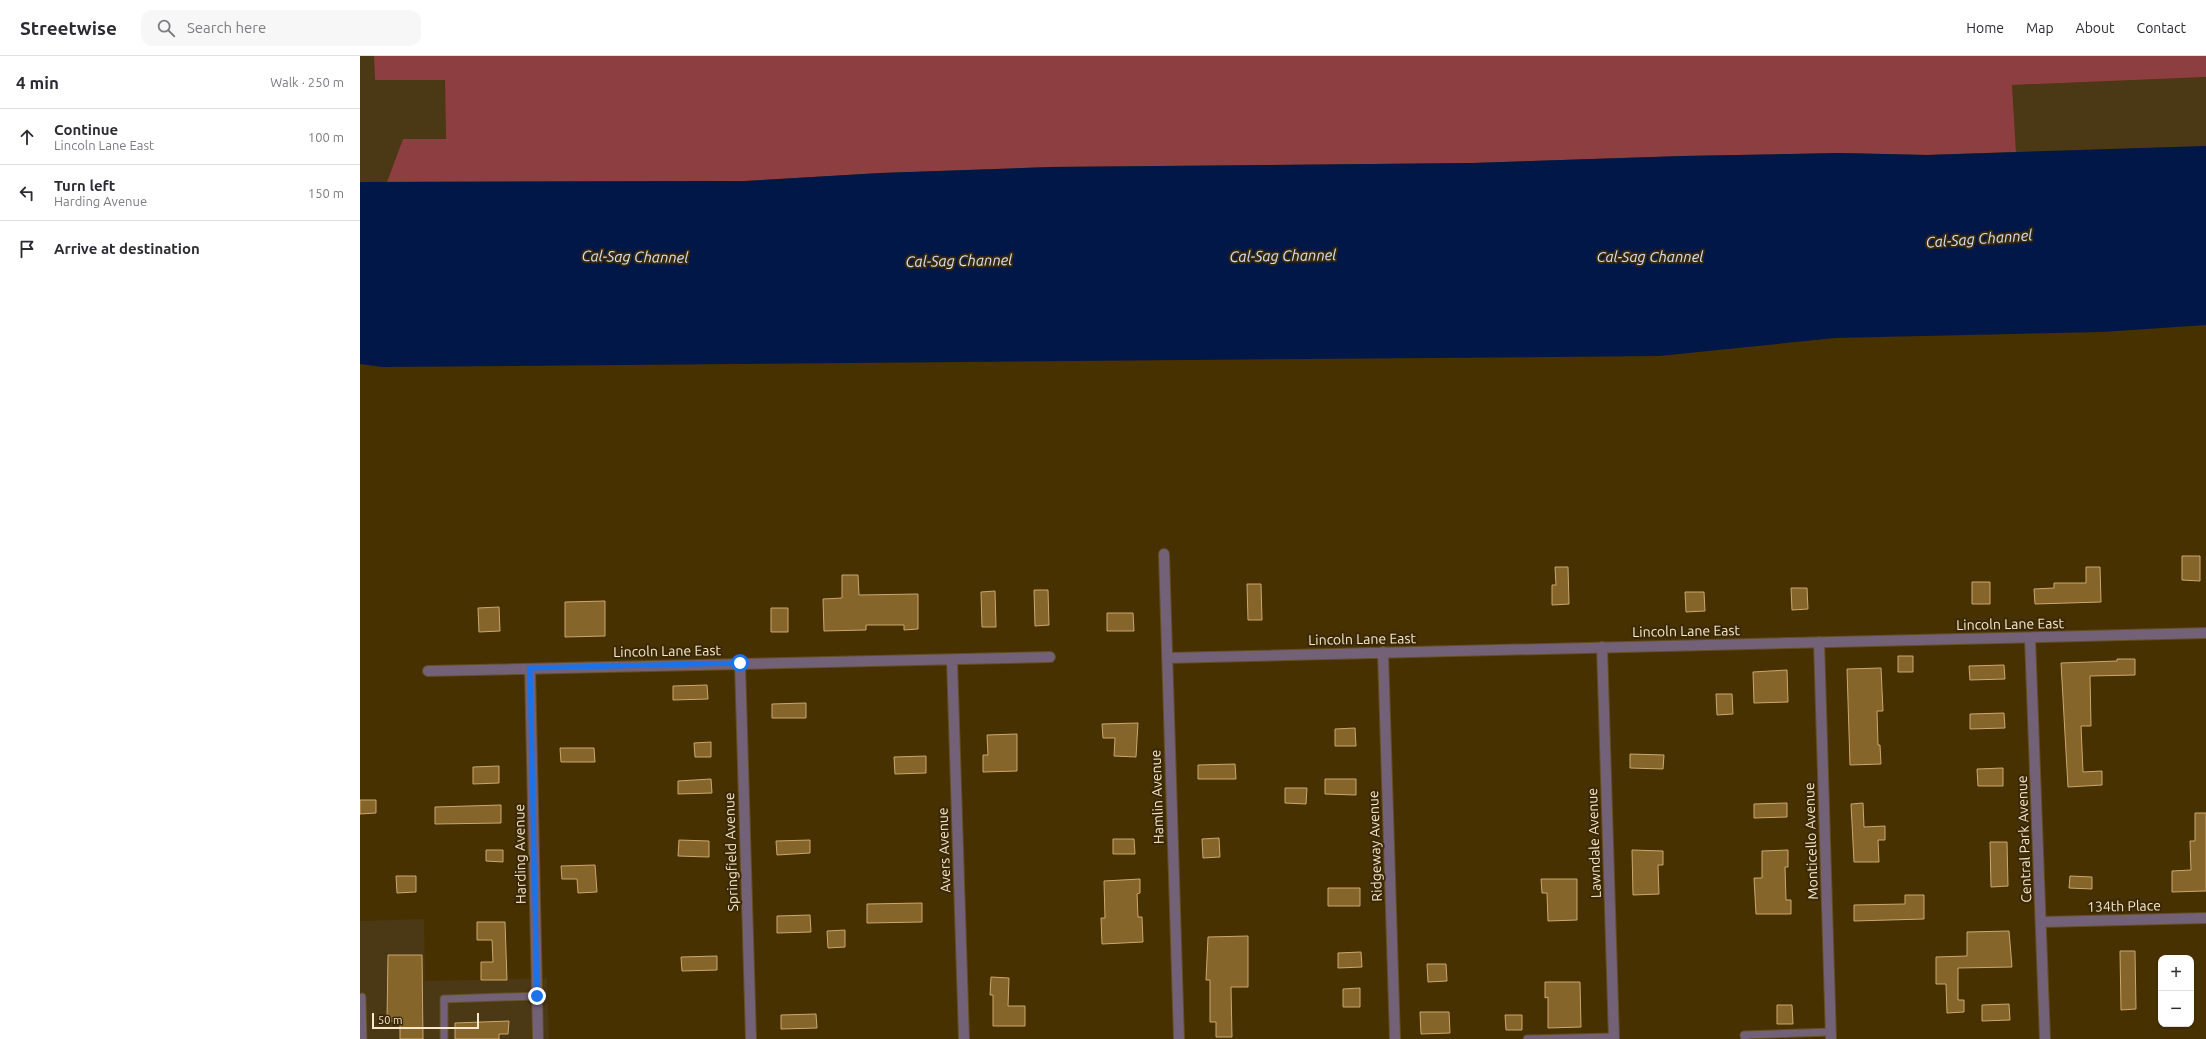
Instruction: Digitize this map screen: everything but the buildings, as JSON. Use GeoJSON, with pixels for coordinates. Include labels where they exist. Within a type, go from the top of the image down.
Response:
{"type":"FeatureCollection","features":[{"type":"Feature","properties":{"kind":"street","name":"Hamlin Avenue"},"geometry":{"type":"LineString","coordinates":[[1164,554],[1179,1039]]}},
{"type":"Feature","properties":{"kind":"street","name":"Lincoln Lane East"},"geometry":{"type":"LineString","coordinates":[[1167,658],[2206,633]]}},
{"type":"Feature","properties":{"kind":"street","name":"Central Park Avenue"},"geometry":{"type":"LineString","coordinates":[[2030,638],[2042,922],[2045,1039]]}},
{"type":"Feature","properties":{"kind":"street","name":"Monticello Avenue"},"geometry":{"type":"LineString","coordinates":[[1819,642],[1831,1036]]}},
{"type":"Feature","properties":{"kind":"street","name":"Lawndale Avenue"},"geometry":{"type":"LineString","coordinates":[[1602,647],[1614,1038]]}},
{"type":"Feature","properties":{"kind":"street","name":"Ridgeway Avenue"},"geometry":{"type":"LineString","coordinates":[[1383,652],[1395,1039]]}},
{"type":"Feature","properties":{"kind":"street","name":"Lincoln Lane East"},"geometry":{"type":"LineString","coordinates":[[428,671],[1050,657]]}},
{"type":"Feature","properties":{"kind":"street","name":"Avers Avenue"},"geometry":{"type":"LineString","coordinates":[[952,660],[964,1039]]}},
{"type":"Feature","properties":{"kind":"street","name":"Springfield Avenue"},"geometry":{"type":"LineString","coordinates":[[740,663],[750,1039]]}},
{"type":"Feature","properties":{"kind":"street","name":"Harding Avenue"},"geometry":{"type":"LineString","coordinates":[[530,668],[538,1039]]}},
{"type":"Feature","properties":{"kind":"street","name":"134th Place"},"geometry":{"type":"LineString","coordinates":[[2042,922],[2206,918]]}},
{"type":"Feature","properties":{"kind":"lane"},"geometry":{"type":"LineString","coordinates":[[444,1039],[444,999],[537,996]]}},
{"type":"Feature","properties":{"kind":"lane"},"geometry":{"type":"LineString","coordinates":[[362,997],[363,1039]]}},
{"type":"Feature","properties":{"kind":"lane"},"geometry":{"type":"LineString","coordinates":[[1745,1039],[1744,1035],[1756,1034],[1831,1036]]}},
{"type":"Feature","properties":{"kind":"lane"},"geometry":{"type":"LineString","coordinates":[[1527,1039],[1614,1038]]}},
{"type":"Feature","properties":{"kind":"shaded area"},"geometry":{"type":"Polygon","coordinates":[[[360,56],[374,56],[375,80],[445,80],[446,139],[403,139],[387,182],[360,182],[360,56]]]}},
{"type":"Feature","properties":{"kind":"shaded area"},"geometry":{"type":"Polygon","coordinates":[[[374,56],[2206,56],[2206,77],[2012,85],[2016,152],[1927,155],[1840,153],[1683,156],[1473,163],[1051,167],[881,173],[745,181],[387,182],[403,139],[446,139],[445,80],[375,80],[374,56]]]}},
{"type":"Feature","properties":{"kind":"shaded area"},"geometry":{"type":"Polygon","coordinates":[[[2206,77],[2206,146],[2016,152],[2012,85],[2206,77]]]}},
{"type":"Feature","properties":{"kind":"shaded area"},"geometry":{"type":"Polygon","coordinates":[[[424,919],[425,981],[547,978],[549,1039],[360,1039],[360,921],[424,919]]]}},
{"type":"Feature","properties":{"kind":"water","name":"Cal-Sag Channel"},"geometry":{"type":"Polygon","coordinates":[[[2206,146],[2206,325],[2102,332],[1835,338],[1659,356],[382,367],[360,364],[360,182],[745,181],[881,173],[1051,167],[1473,163],[1683,156],[1840,153],[1927,155],[2206,146]]]}},
{"type":"Feature","properties":{"kind":"route"},"geometry":{"type":"LineString","coordinates":[[537,996],[530,668],[740,663]]}}]}
